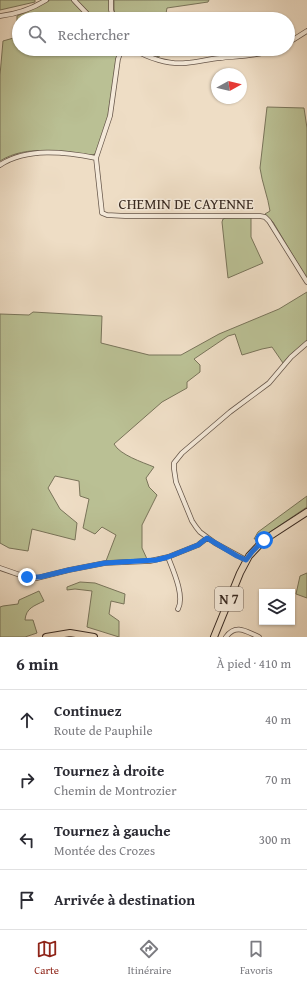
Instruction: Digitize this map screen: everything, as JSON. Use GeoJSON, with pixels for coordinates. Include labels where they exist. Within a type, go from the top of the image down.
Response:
{"type":"FeatureCollection","features":[{"type":"Feature","properties":{"kind":"main road","name":"N 7"},"geometry":{"type":"LineString","coordinates":[[214,637],[246,560],[264,540],[307,512]]}},
{"type":"Feature","properties":{"kind":"main road"},"geometry":{"type":"LineString","coordinates":[[46,637],[70,633],[94,637]]}},
{"type":"Feature","properties":{"kind":"street"},"geometry":{"type":"LineString","coordinates":[[20,12],[46,0]]}},
{"type":"Feature","properties":{"kind":"street"},"geometry":{"type":"LineString","coordinates":[[74,0],[85,12]]}},
{"type":"Feature","properties":{"kind":"street"},"geometry":{"type":"LineString","coordinates":[[111,0],[112,12]]}},
{"type":"Feature","properties":{"kind":"street"},"geometry":{"type":"LineString","coordinates":[[0,16],[12,14]]}},
{"type":"Feature","properties":{"kind":"street"},"geometry":{"type":"LineString","coordinates":[[295,39],[307,31]]}},
{"type":"Feature","properties":{"kind":"street","name":"CHEMIN DE CAYENNE"},"geometry":{"type":"LineString","coordinates":[[119,56],[110,116],[96,158],[102,213],[106,215],[125,216],[265,217],[273,226],[307,282]]}},
{"type":"Feature","properties":{"kind":"street"},"geometry":{"type":"LineString","coordinates":[[148,56],[160,60],[182,63],[234,56]]}},
{"type":"Feature","properties":{"kind":"street"},"geometry":{"type":"LineString","coordinates":[[0,165],[18,155],[34,152],[96,158]]}},
{"type":"Feature","properties":{"kind":"street"},"geometry":{"type":"LineString","coordinates":[[246,560],[207,538],[200,532],[192,521],[176,482],[174,463],[182,453],[218,422],[269,383],[291,357],[307,343]]}},
{"type":"Feature","properties":{"kind":"street"},"geometry":{"type":"LineString","coordinates":[[0,568],[23,576],[37,578],[105,563],[150,561],[168,557],[198,545],[207,538]]}},
{"type":"Feature","properties":{"kind":"street"},"geometry":{"type":"LineString","coordinates":[[168,557],[179,589],[180,605],[178,609]]}},
{"type":"Feature","properties":{"kind":"street"},"geometry":{"type":"LineString","coordinates":[[226,637],[232,630],[237,629],[259,637]]}},
{"type":"Feature","properties":{"kind":"green space"},"geometry":{"type":"Polygon","coordinates":[[[0,0],[35,0],[35,2],[0,10],[0,0]]]}},
{"type":"Feature","properties":{"kind":"green space"},"geometry":{"type":"Polygon","coordinates":[[[50,0],[71,0],[82,12],[25,12],[50,0]]]}},
{"type":"Feature","properties":{"kind":"green space"},"geometry":{"type":"Polygon","coordinates":[[[77,0],[110,0],[111,12],[88,12],[77,0]]]}},
{"type":"Feature","properties":{"kind":"green space"},"geometry":{"type":"Polygon","coordinates":[[[114,0],[209,0],[208,2],[167,8],[166,12],[115,12],[114,0]]]}},
{"type":"Feature","properties":{"kind":"green space"},"geometry":{"type":"Polygon","coordinates":[[[12,38],[12,56],[118,56],[108,117],[98,150],[95,154],[92,155],[45,150],[22,152],[0,161],[0,75],[3,41],[12,38]]]}},
{"type":"Feature","properties":{"kind":"green space"},"geometry":{"type":"Polygon","coordinates":[[[267,107],[304,108],[307,128],[307,279],[273,222],[265,214],[270,211],[260,168],[267,107]]]}},
{"type":"Feature","properties":{"kind":"green space"},"geometry":{"type":"Polygon","coordinates":[[[251,217],[251,237],[263,263],[228,278],[222,222],[223,219],[251,217]]]}},
{"type":"Feature","properties":{"kind":"green space"},"geometry":{"type":"Polygon","coordinates":[[[307,292],[307,341],[283,363],[272,347],[242,355],[235,334],[228,336],[194,359],[200,365],[200,372],[187,382],[187,388],[162,402],[114,444],[126,455],[154,467],[146,478],[149,487],[157,495],[142,525],[142,548],[147,559],[106,561],[116,535],[102,527],[95,534],[83,528],[89,499],[80,496],[79,481],[55,476],[48,488],[60,509],[77,523],[75,540],[32,529],[28,551],[9,548],[0,543],[0,314],[29,315],[33,312],[102,316],[101,343],[149,355],[181,355],[219,334],[279,309],[307,292]]]}},
{"type":"Feature","properties":{"kind":"green space"},"geometry":{"type":"Polygon","coordinates":[[[307,496],[307,507],[261,538],[254,539],[258,532],[307,496]]]}},
{"type":"Feature","properties":{"kind":"green space"},"geometry":{"type":"Polygon","coordinates":[[[307,573],[307,598],[296,594],[300,576],[307,573]]]}},
{"type":"Feature","properties":{"kind":"green space"},"geometry":{"type":"Polygon","coordinates":[[[80,582],[95,583],[125,594],[124,604],[111,601],[109,614],[119,621],[119,637],[87,627],[92,591],[75,589],[67,590],[67,587],[80,582]]]}},
{"type":"Feature","properties":{"kind":"green space"},"geometry":{"type":"Polygon","coordinates":[[[39,591],[44,601],[29,610],[25,620],[33,620],[37,633],[25,637],[0,637],[0,607],[18,604],[19,600],[39,591]]]}},
{"type":"Feature","properties":{"kind":"route"},"geometry":{"type":"LineString","coordinates":[[27,577],[37,578],[111,562],[139,562],[156,560],[168,557],[198,545],[207,538],[246,560],[264,540]]}}]}
